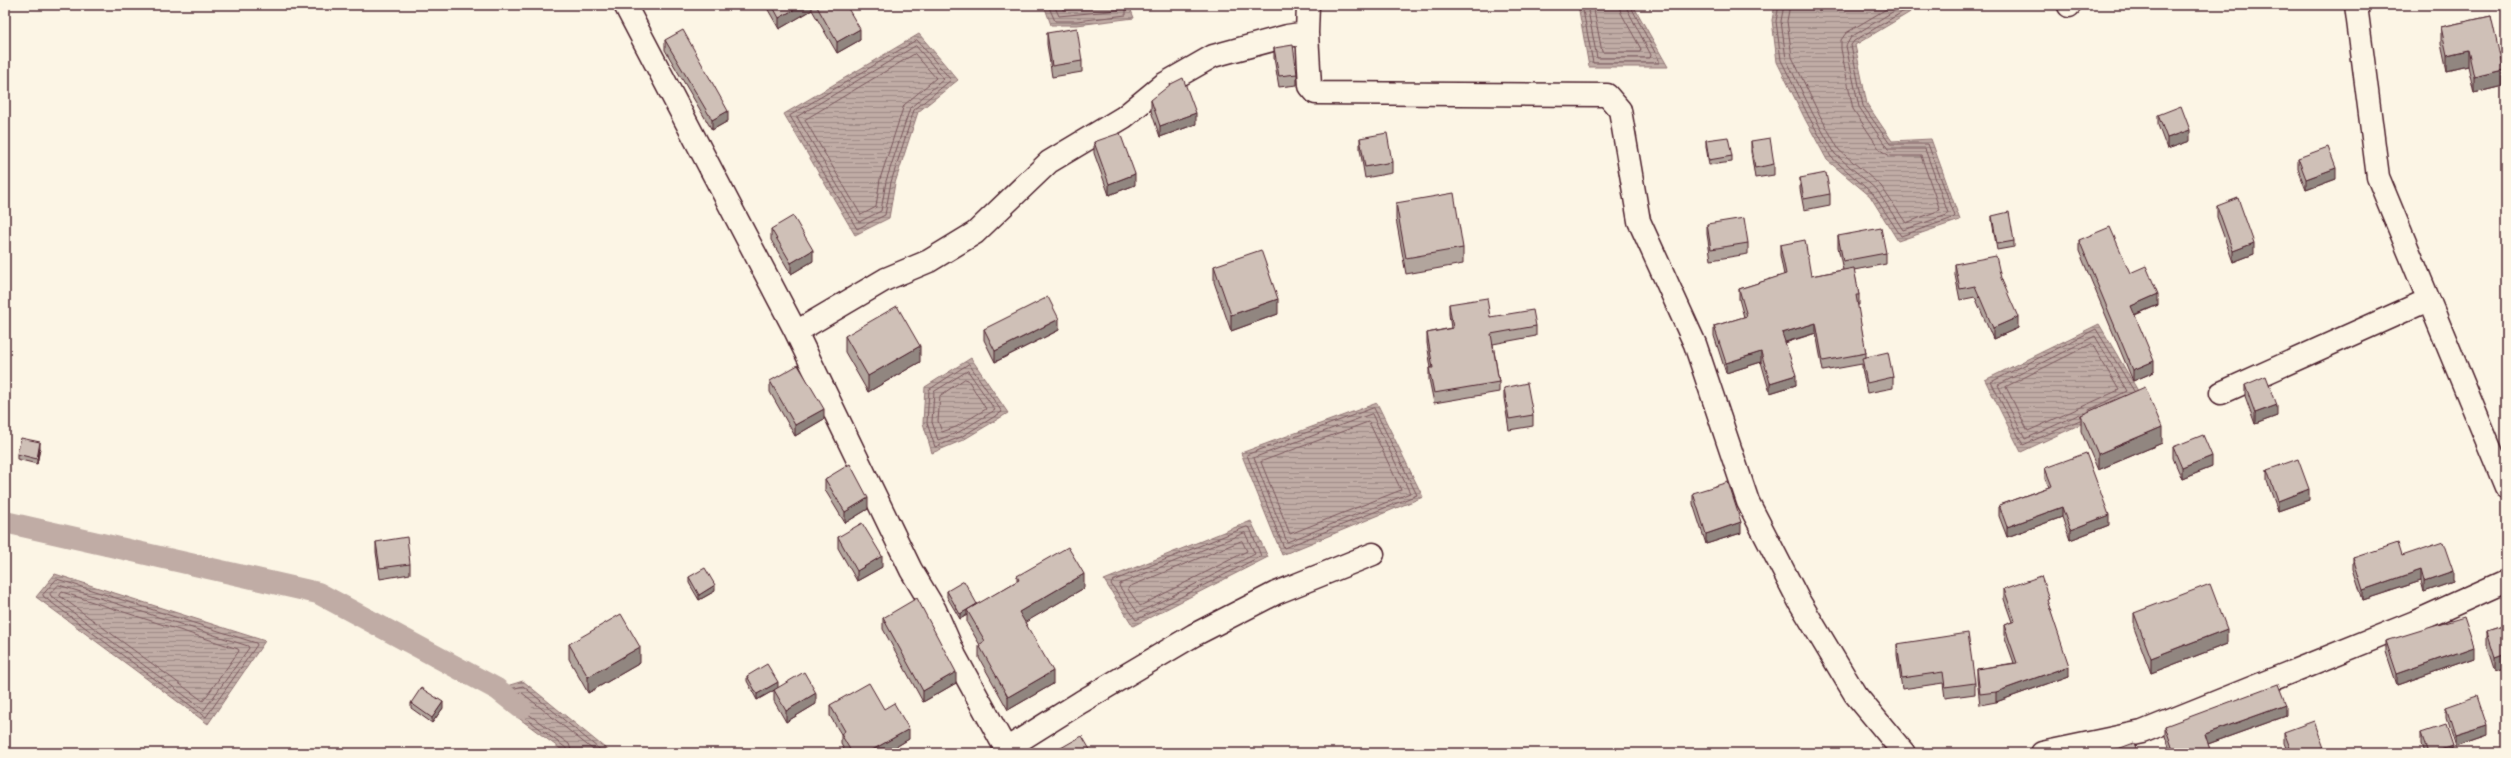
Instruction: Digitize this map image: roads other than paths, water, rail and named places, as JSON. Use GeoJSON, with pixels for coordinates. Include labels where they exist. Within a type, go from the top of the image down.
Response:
{"type":"FeatureCollection","features":[{"type":"Feature","properties":{"kind":"street"},"geometry":{"type":"LineString","coordinates":[[625,5],[796,332],[911,570],[935,610],[955,656],[1007,751],[1081,702],[1194,635],[1276,593],[1373,554]]}},
{"type":"Feature","properties":{"kind":"street"},"geometry":{"type":"LineString","coordinates":[[1308,5],[1306,33],[1310,86],[1316,93],[1540,93],[1606,95],[1614,101],[1620,110],[1639,221],[1696,344],[1748,502],[1799,601],[1855,694],[1904,753]]}},
{"type":"Feature","properties":{"kind":"street"},"geometry":{"type":"LineString","coordinates":[[2356,5],[2378,177],[2506,487]]}},
{"type":"Feature","properties":{"kind":"street"},"geometry":{"type":"LineString","coordinates":[[796,332],[886,279],[929,261],[975,233],[1049,162],[1124,117],[1164,84],[1213,56],[1287,36],[1306,33]]}},
{"type":"Feature","properties":{"kind":"street"},"geometry":{"type":"LineString","coordinates":[[2221,393],[2428,300]]}},
{"type":"Feature","properties":{"kind":"street"},"geometry":{"type":"LineString","coordinates":[[2042,753],[2142,732],[2415,622],[2506,580]]}},
{"type":"Feature","properties":{"kind":"water"},"geometry":{"type":"Polygon","coordinates":[[[1044,5],[1129,5],[1134,18],[1077,25],[1051,25],[1044,5]]]}},
{"type":"Feature","properties":{"kind":"water"},"geometry":{"type":"Polygon","coordinates":[[[1578,5],[1633,5],[1668,67],[1589,67],[1578,5]]]}},
{"type":"Feature","properties":{"kind":"water"},"geometry":{"type":"Polygon","coordinates":[[[1775,5],[1922,5],[1855,45],[1867,104],[1892,141],[1931,139],[1960,220],[1898,241],[1870,196],[1827,160],[1777,62],[1772,20],[1775,5]]]}},
{"type":"Feature","properties":{"kind":"water"},"geometry":{"type":"Polygon","coordinates":[[[919,34],[958,80],[918,112],[895,183],[889,218],[855,235],[784,114],[919,34]]]}},
{"type":"Feature","properties":{"kind":"water"},"geometry":{"type":"Polygon","coordinates":[[[2099,324],[2141,396],[2021,452],[1985,380],[2099,324]]]}},
{"type":"Feature","properties":{"kind":"water"},"geometry":{"type":"Polygon","coordinates":[[[971,358],[1008,413],[963,440],[932,453],[923,423],[925,387],[971,358]]]}},
{"type":"Feature","properties":{"kind":"water"},"geometry":{"type":"Polygon","coordinates":[[[1377,403],[1423,497],[1282,555],[1241,453],[1377,403]]]}},
{"type":"Feature","properties":{"kind":"water"},"geometry":{"type":"Polygon","coordinates":[[[1251,521],[1268,557],[1133,626],[1104,580],[1251,521]]]}},
{"type":"Feature","properties":{"kind":"water"},"geometry":{"type":"Polygon","coordinates":[[[55,574],[265,641],[208,724],[36,597],[55,574]]]}},
{"type":"Feature","properties":{"kind":"water"},"geometry":{"type":"Polygon","coordinates":[[[523,681],[611,753],[566,753],[509,711],[497,689],[523,681]]]}},
{"type":"Feature","properties":{"kind":"waterway"},"geometry":{"type":"LineString","coordinates":[[5,522],[318,593],[497,689],[521,708]]}}]}
